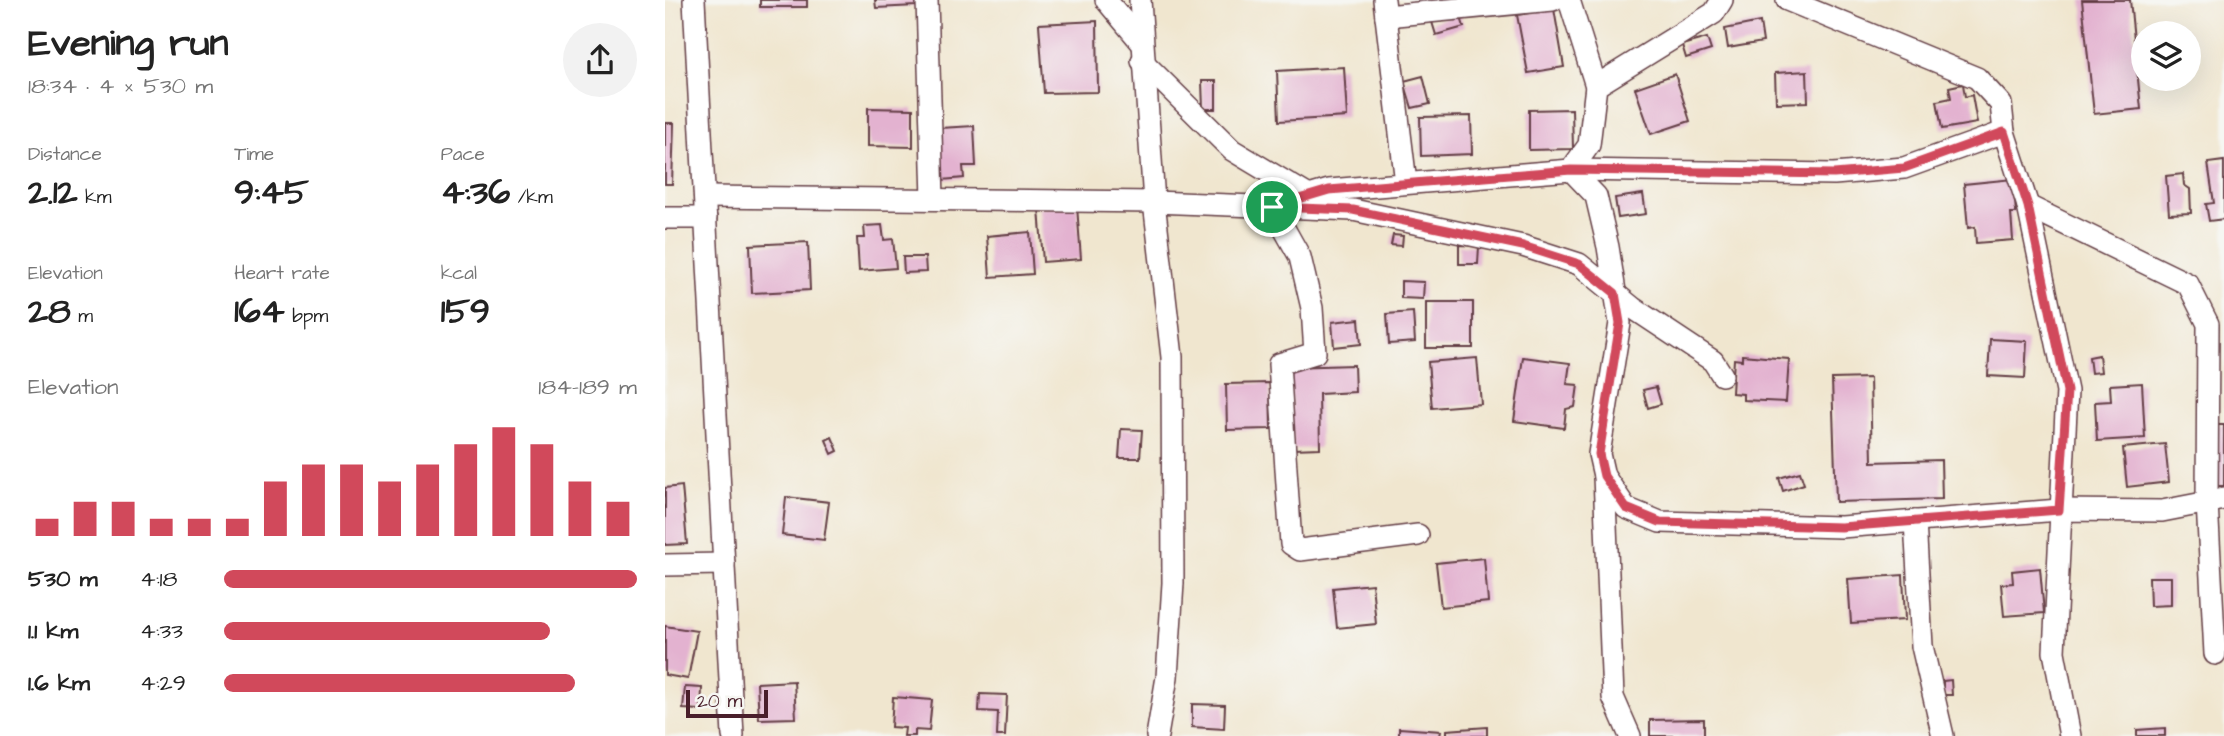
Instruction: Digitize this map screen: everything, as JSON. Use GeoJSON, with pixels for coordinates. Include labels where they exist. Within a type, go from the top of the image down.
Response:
{"type":"FeatureCollection","features":[{"type":"Feature","properties":{"kind":"street"},"geometry":{"type":"LineString","coordinates":[[694,0],[724,564],[730,732]]}},
{"type":"Feature","properties":{"kind":"street"},"geometry":{"type":"LineString","coordinates":[[927,0],[933,199]]}},
{"type":"Feature","properties":{"kind":"street"},"geometry":{"type":"LineString","coordinates":[[1106,0],[1142,52],[1233,150],[1309,196]]}},
{"type":"Feature","properties":{"kind":"street"},"geometry":{"type":"LineString","coordinates":[[1140,0],[1154,202],[1172,357],[1173,583],[1167,677],[1157,736]]}},
{"type":"Feature","properties":{"kind":"street"},"geometry":{"type":"LineString","coordinates":[[1406,183],[1385,8],[1553,0]]}},
{"type":"Feature","properties":{"kind":"street"},"geometry":{"type":"LineString","coordinates":[[1569,0],[1596,86],[1588,145],[1571,170]]}},
{"type":"Feature","properties":{"kind":"street"},"geometry":{"type":"LineString","coordinates":[[1596,86],[1714,13],[1722,0]]}},
{"type":"Feature","properties":{"kind":"street"},"geometry":{"type":"LineString","coordinates":[[1787,0],[1977,78],[2001,104],[2004,132],[2028,206],[2067,391],[2054,652],[2070,736]]}},
{"type":"Feature","properties":{"kind":"street"},"geometry":{"type":"LineString","coordinates":[[1272,207],[1329,190],[1571,170],[1848,173],[1904,168],[2004,132]]}},
{"type":"Feature","properties":{"kind":"street"},"geometry":{"type":"LineString","coordinates":[[1571,170],[1596,196],[1620,323],[1599,454],[1604,476],[1613,697],[1630,736]]}},
{"type":"Feature","properties":{"kind":"street"},"geometry":{"type":"LineString","coordinates":[[665,218],[705,207],[933,199],[1154,202],[1353,210],[1523,246],[1579,264],[1655,323],[1706,355],[1722,375]]}},
{"type":"Feature","properties":{"kind":"street"},"geometry":{"type":"LineString","coordinates":[[2028,206],[2188,284],[2208,324],[2215,501],[2215,654]]}},
{"type":"Feature","properties":{"kind":"street"},"geometry":{"type":"LineString","coordinates":[[1272,207],[1300,257],[1312,308],[1315,353],[1279,364],[1291,544],[1300,550],[1418,536]]}},
{"type":"Feature","properties":{"kind":"street"},"geometry":{"type":"LineString","coordinates":[[1604,476],[1626,508],[1660,522],[1841,527],[2059,510],[2162,511],[2215,501]]}},
{"type":"Feature","properties":{"kind":"street"},"geometry":{"type":"LineString","coordinates":[[1915,522],[1922,646],[1943,736]]}},
{"type":"Feature","properties":{"kind":"street"},"geometry":{"type":"LineString","coordinates":[[665,565],[724,564]]}},
{"type":"Feature","properties":{"kind":"building"},"geometry":{"type":"Polygon","coordinates":[[[760,0],[807,0],[807,7],[760,7],[760,0]]]}},
{"type":"Feature","properties":{"kind":"building"},"geometry":{"type":"Polygon","coordinates":[[[875,0],[916,0],[916,6],[876,8],[875,0]]]}},
{"type":"Feature","properties":{"kind":"building"},"geometry":{"type":"Polygon","coordinates":[[[2082,0],[2130,0],[2131,91],[2139,91],[2141,109],[2094,114],[2082,0]]]}},
{"type":"Feature","properties":{"kind":"building"},"geometry":{"type":"Polygon","coordinates":[[[1554,9],[1564,67],[1528,73],[1517,15],[1554,9]]]}},
{"type":"Feature","properties":{"kind":"building"},"geometry":{"type":"Polygon","coordinates":[[[1460,14],[1464,27],[1436,35],[1432,22],[1460,14]]]}},
{"type":"Feature","properties":{"kind":"building"},"geometry":{"type":"Polygon","coordinates":[[[1097,21],[1098,92],[1044,93],[1039,24],[1097,21]]]}},
{"type":"Feature","properties":{"kind":"building"},"geometry":{"type":"Polygon","coordinates":[[[1760,22],[1763,42],[1728,48],[1725,29],[1760,22]]]}},
{"type":"Feature","properties":{"kind":"building"},"geometry":{"type":"Polygon","coordinates":[[[1707,38],[1711,50],[1686,58],[1682,45],[1707,38]]]}},
{"type":"Feature","properties":{"kind":"building"},"geometry":{"type":"Polygon","coordinates":[[[1344,67],[1347,117],[1279,121],[1277,71],[1344,67]]]}},
{"type":"Feature","properties":{"kind":"building"},"geometry":{"type":"Polygon","coordinates":[[[1807,71],[1808,102],[1776,103],[1775,73],[1807,71]]]}},
{"type":"Feature","properties":{"kind":"building"},"geometry":{"type":"Polygon","coordinates":[[[1675,74],[1690,121],[1651,134],[1635,88],[1675,74]]]}},
{"type":"Feature","properties":{"kind":"building"},"geometry":{"type":"Polygon","coordinates":[[[1423,76],[1430,104],[1412,108],[1404,81],[1423,76]]]}},
{"type":"Feature","properties":{"kind":"building"},"geometry":{"type":"Polygon","coordinates":[[[1202,81],[1216,81],[1216,109],[1203,109],[1202,81]]]}},
{"type":"Feature","properties":{"kind":"building"},"geometry":{"type":"Polygon","coordinates":[[[1963,84],[1965,97],[1972,95],[1977,123],[1942,129],[1937,101],[1951,98],[1949,87],[1963,84]]]}},
{"type":"Feature","properties":{"kind":"building"},"geometry":{"type":"Polygon","coordinates":[[[868,108],[913,109],[913,147],[868,146],[868,108]]]}},
{"type":"Feature","properties":{"kind":"building"},"geometry":{"type":"Polygon","coordinates":[[[1572,109],[1573,149],[1529,150],[1529,110],[1572,109]]]}},
{"type":"Feature","properties":{"kind":"building"},"geometry":{"type":"Polygon","coordinates":[[[1471,116],[1472,154],[1421,156],[1420,117],[1471,116]]]}},
{"type":"Feature","properties":{"kind":"building"},"geometry":{"type":"Polygon","coordinates":[[[665,123],[674,123],[672,184],[665,184],[665,123]]]}},
{"type":"Feature","properties":{"kind":"building"},"geometry":{"type":"Polygon","coordinates":[[[974,126],[976,166],[963,166],[964,178],[942,180],[940,128],[974,126]]]}},
{"type":"Feature","properties":{"kind":"building"},"geometry":{"type":"Polygon","coordinates":[[[2224,161],[2224,219],[2209,221],[2206,204],[2214,203],[2208,163],[2224,161]]]}},
{"type":"Feature","properties":{"kind":"building"},"geometry":{"type":"Polygon","coordinates":[[[2183,174],[2184,185],[2190,189],[2191,213],[2169,214],[2166,176],[2183,174]]]}},
{"type":"Feature","properties":{"kind":"building"},"geometry":{"type":"Polygon","coordinates":[[[2013,179],[2016,213],[2011,213],[2013,240],[1976,243],[1975,227],[1968,228],[1964,184],[2013,179]]]}},
{"type":"Feature","properties":{"kind":"building"},"geometry":{"type":"Polygon","coordinates":[[[1643,194],[1646,214],[1618,218],[1615,198],[1643,194]]]}},
{"type":"Feature","properties":{"kind":"building"},"geometry":{"type":"Polygon","coordinates":[[[1077,206],[1081,259],[1043,262],[1039,208],[1077,206]]]}},
{"type":"Feature","properties":{"kind":"building"},"geometry":{"type":"Polygon","coordinates":[[[882,225],[884,240],[893,239],[896,268],[859,271],[857,238],[865,238],[864,226],[882,225]]]}},
{"type":"Feature","properties":{"kind":"building"},"geometry":{"type":"Polygon","coordinates":[[[1030,232],[1033,274],[990,277],[987,236],[1030,232]]]}},
{"type":"Feature","properties":{"kind":"building"},"geometry":{"type":"Polygon","coordinates":[[[1393,235],[1403,236],[1402,246],[1391,245],[1393,235]]]}},
{"type":"Feature","properties":{"kind":"building"},"geometry":{"type":"Polygon","coordinates":[[[808,242],[810,290],[752,293],[750,245],[808,242]]]}},
{"type":"Feature","properties":{"kind":"building"},"geometry":{"type":"Polygon","coordinates":[[[1459,245],[1479,246],[1478,264],[1459,264],[1459,245]]]}},
{"type":"Feature","properties":{"kind":"building"},"geometry":{"type":"Polygon","coordinates":[[[903,257],[925,257],[926,272],[904,273],[903,257]]]}},
{"type":"Feature","properties":{"kind":"building"},"geometry":{"type":"Polygon","coordinates":[[[1401,281],[1424,282],[1423,299],[1401,298],[1401,281]]]}},
{"type":"Feature","properties":{"kind":"building"},"geometry":{"type":"Polygon","coordinates":[[[1426,302],[1473,302],[1473,348],[1426,348],[1426,302]]]}},
{"type":"Feature","properties":{"kind":"building"},"geometry":{"type":"Polygon","coordinates":[[[1413,312],[1415,342],[1389,344],[1387,314],[1413,312]]]}},
{"type":"Feature","properties":{"kind":"building"},"geometry":{"type":"Polygon","coordinates":[[[1359,319],[1361,344],[1334,347],[1332,322],[1359,319]]]}},
{"type":"Feature","properties":{"kind":"building"},"geometry":{"type":"Polygon","coordinates":[[[1990,339],[2027,341],[2025,378],[1988,376],[1990,339]]]}},
{"type":"Feature","properties":{"kind":"building"},"geometry":{"type":"Polygon","coordinates":[[[1742,355],[1789,359],[1786,402],[1743,400],[1743,394],[1732,393],[1734,359],[1742,360],[1742,355]]]}},
{"type":"Feature","properties":{"kind":"building"},"geometry":{"type":"Polygon","coordinates":[[[2099,355],[2101,372],[2091,373],[2089,357],[2099,355]]]}},
{"type":"Feature","properties":{"kind":"building"},"geometry":{"type":"Polygon","coordinates":[[[1523,357],[1570,363],[1567,384],[1578,385],[1575,407],[1566,409],[1564,428],[1514,421],[1523,357]]]}},
{"type":"Feature","properties":{"kind":"building"},"geometry":{"type":"Polygon","coordinates":[[[1477,358],[1481,404],[1432,408],[1428,362],[1477,358]]]}},
{"type":"Feature","properties":{"kind":"building"},"geometry":{"type":"Polygon","coordinates":[[[1354,365],[1355,392],[1319,394],[1320,448],[1293,449],[1290,367],[1354,365]]]}},
{"type":"Feature","properties":{"kind":"building"},"geometry":{"type":"Polygon","coordinates":[[[1870,378],[1872,462],[1941,460],[1942,499],[1836,502],[1832,379],[1870,378]]]}},
{"type":"Feature","properties":{"kind":"building"},"geometry":{"type":"Polygon","coordinates":[[[1270,383],[1271,429],[1227,430],[1226,384],[1270,383]]]}},
{"type":"Feature","properties":{"kind":"building"},"geometry":{"type":"Polygon","coordinates":[[[2142,383],[2145,438],[2097,441],[2095,402],[2111,401],[2110,385],[2142,383]]]}},
{"type":"Feature","properties":{"kind":"building"},"geometry":{"type":"Polygon","coordinates":[[[1656,387],[1661,404],[1648,408],[1643,390],[1656,387]]]}},
{"type":"Feature","properties":{"kind":"building"},"geometry":{"type":"Polygon","coordinates":[[[2218,425],[2224,425],[2224,486],[2218,486],[2218,425]]]}},
{"type":"Feature","properties":{"kind":"building"},"geometry":{"type":"Polygon","coordinates":[[[1121,429],[1142,430],[1140,458],[1119,458],[1121,429]]]}},
{"type":"Feature","properties":{"kind":"building"},"geometry":{"type":"Polygon","coordinates":[[[832,437],[838,451],[832,454],[826,440],[832,437]]]}},
{"type":"Feature","properties":{"kind":"building"},"geometry":{"type":"Polygon","coordinates":[[[2165,444],[2169,482],[2127,487],[2123,448],[2165,444]]]}},
{"type":"Feature","properties":{"kind":"building"},"geometry":{"type":"Polygon","coordinates":[[[1800,472],[1804,484],[1783,491],[1779,478],[1800,472]]]}},
{"type":"Feature","properties":{"kind":"building"},"geometry":{"type":"Polygon","coordinates":[[[682,486],[687,544],[665,545],[665,488],[682,486]]]}},
{"type":"Feature","properties":{"kind":"building"},"geometry":{"type":"Polygon","coordinates":[[[786,497],[829,502],[824,540],[782,535],[786,497]]]}},
{"type":"Feature","properties":{"kind":"building"},"geometry":{"type":"Polygon","coordinates":[[[1484,558],[1488,602],[1441,607],[1436,563],[1484,558]]]}},
{"type":"Feature","properties":{"kind":"building"},"geometry":{"type":"Polygon","coordinates":[[[2040,568],[2044,613],[2004,616],[2001,584],[2013,583],[2012,571],[2040,568]]]}},
{"type":"Feature","properties":{"kind":"building"},"geometry":{"type":"Polygon","coordinates":[[[1903,575],[1905,620],[1851,623],[1848,579],[1903,575]]]}},
{"type":"Feature","properties":{"kind":"building"},"geometry":{"type":"Polygon","coordinates":[[[2149,577],[2171,577],[2171,605],[2150,606],[2149,577]]]}},
{"type":"Feature","properties":{"kind":"building"},"geometry":{"type":"Polygon","coordinates":[[[1372,584],[1376,624],[1337,628],[1333,588],[1372,584]]]}},
{"type":"Feature","properties":{"kind":"building"},"geometry":{"type":"Polygon","coordinates":[[[665,626],[697,631],[688,679],[665,675],[665,626]]]}},
{"type":"Feature","properties":{"kind":"building"},"geometry":{"type":"Polygon","coordinates":[[[1951,680],[1952,695],[1943,695],[1943,681],[1951,680]]]}},
{"type":"Feature","properties":{"kind":"building"},"geometry":{"type":"Polygon","coordinates":[[[794,681],[796,718],[759,719],[757,683],[794,681]]]}},
{"type":"Feature","properties":{"kind":"building"},"geometry":{"type":"Polygon","coordinates":[[[685,687],[702,688],[701,710],[683,709],[685,687]]]}},
{"type":"Feature","properties":{"kind":"building"},"geometry":{"type":"Polygon","coordinates":[[[980,694],[1007,695],[1005,736],[997,736],[998,712],[979,711],[980,694]]]}},
{"type":"Feature","properties":{"kind":"building"},"geometry":{"type":"Polygon","coordinates":[[[893,697],[932,700],[929,731],[915,730],[915,736],[904,736],[905,728],[891,727],[893,697]]]}},
{"type":"Feature","properties":{"kind":"building"},"geometry":{"type":"Polygon","coordinates":[[[1192,704],[1225,705],[1224,729],[1192,727],[1192,704]]]}},
{"type":"Feature","properties":{"kind":"building"},"geometry":{"type":"Polygon","coordinates":[[[1704,719],[1704,736],[1650,736],[1650,720],[1704,719]]]}},
{"type":"Feature","properties":{"kind":"building"},"geometry":{"type":"Polygon","coordinates":[[[1487,727],[1487,736],[1447,736],[1447,730],[1487,727]]]}},
{"type":"Feature","properties":{"kind":"building"},"geometry":{"type":"Polygon","coordinates":[[[1399,728],[1441,731],[1440,736],[1399,736],[1399,728]]]}},
{"type":"Feature","properties":{"kind":"building"},"geometry":{"type":"Polygon","coordinates":[[[2165,728],[2165,736],[2137,736],[2137,730],[2165,728]]]}},
{"type":"Feature","properties":{"kind":"route"},"geometry":{"type":"LineString","coordinates":[[2004,132],[2028,206],[2067,391],[2059,510],[1841,527],[1660,522],[1626,508],[1604,476],[1599,454],[1620,323],[1615,293],[1579,264],[1523,246],[1353,210],[1272,207],[1329,190],[1571,170],[1834,174],[1904,168],[2004,132]]}}]}
